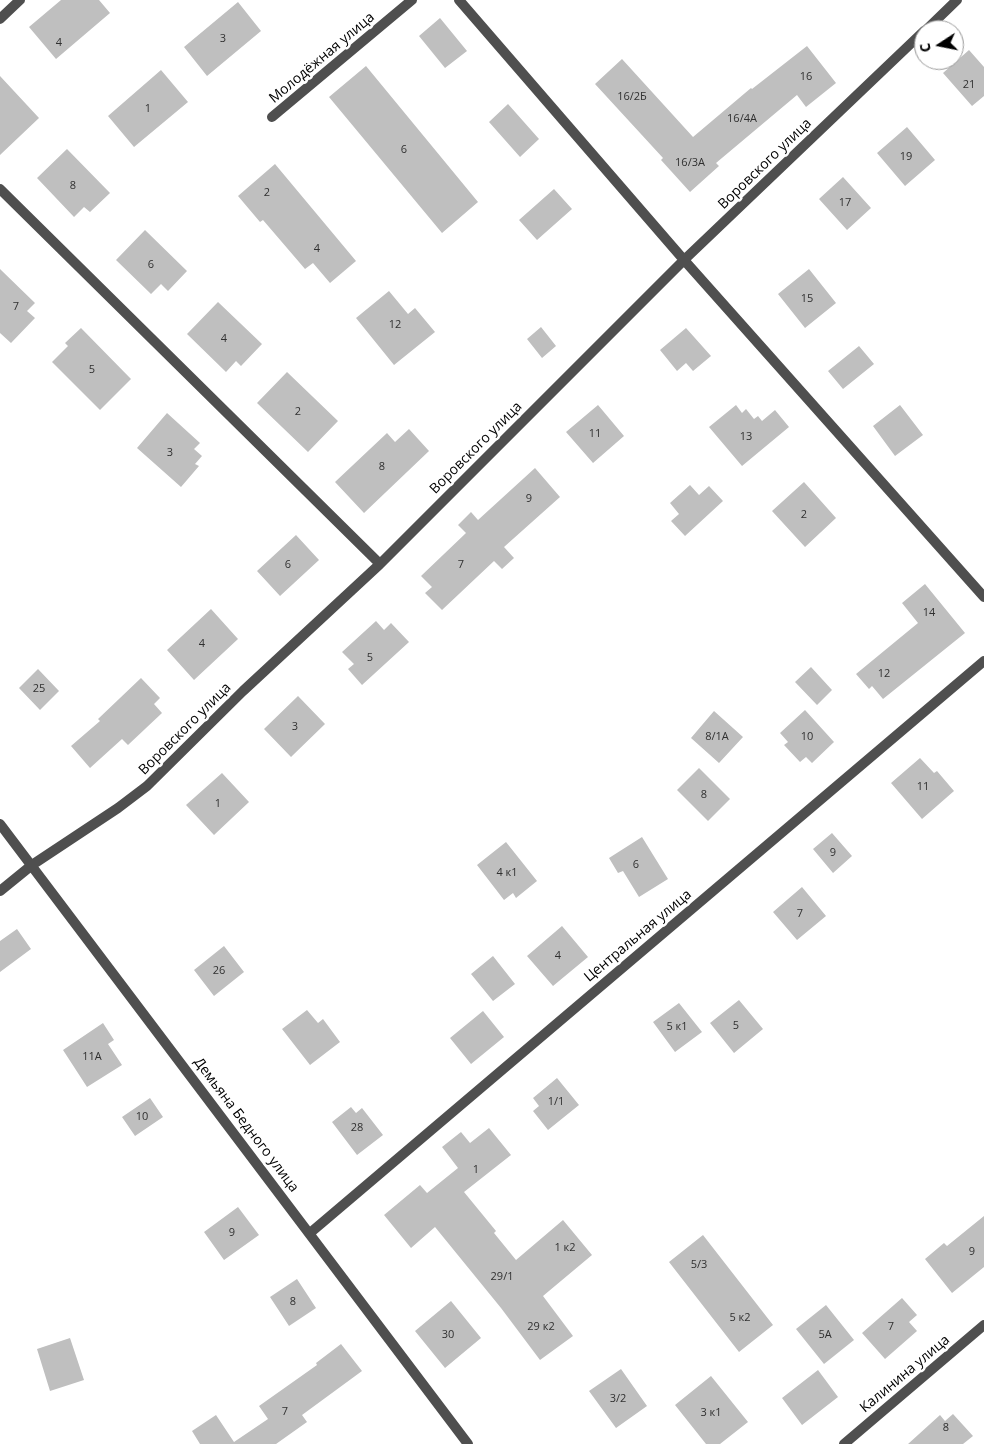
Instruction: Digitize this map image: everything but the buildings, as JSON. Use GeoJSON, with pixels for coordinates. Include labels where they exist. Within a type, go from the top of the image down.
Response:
{"type":"FeatureCollection","features":[{"type":"Feature","properties":{"kind":"street"},"geometry":{"type":"LineString","coordinates":[[0,18],[20,0]]}},
{"type":"Feature","properties":{"kind":"street","name":"Молодёжная улица"},"geometry":{"type":"LineString","coordinates":[[272,117],[412,0]]}},
{"type":"Feature","properties":{"kind":"street"},"geometry":{"type":"LineString","coordinates":[[459,0],[684,260],[984,597]]}},
{"type":"Feature","properties":{"kind":"street","name":"Воровского улица"},"geometry":{"type":"LineString","coordinates":[[936,20],[957,0]]}},
{"type":"Feature","properties":{"kind":"street","name":"Воровского улица"},"geometry":{"type":"LineString","coordinates":[[0,891],[32,865],[118,808],[147,786],[243,691],[380,564],[684,260],[914,41]]}},
{"type":"Feature","properties":{"kind":"street"},"geometry":{"type":"LineString","coordinates":[[0,189],[380,564]]}},
{"type":"Feature","properties":{"kind":"street","name":"Центральная улица"},"geometry":{"type":"LineString","coordinates":[[310,1233],[984,661]]}},
{"type":"Feature","properties":{"kind":"street","name":"Демьяна Бедного улица"},"geometry":{"type":"LineString","coordinates":[[0,824],[468,1444]]}},
{"type":"Feature","properties":{"kind":"street","name":"Калинина улица"},"geometry":{"type":"LineString","coordinates":[[844,1444],[984,1325]]}}]}
